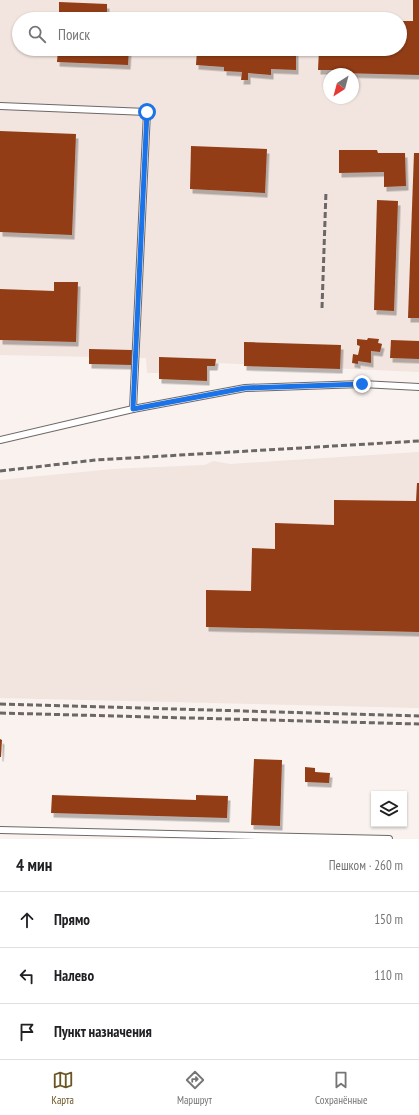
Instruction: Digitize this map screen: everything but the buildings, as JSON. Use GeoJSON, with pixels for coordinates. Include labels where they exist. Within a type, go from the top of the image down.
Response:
{"type":"FeatureCollection","features":[{"type":"Feature","properties":{"kind":"lane"},"geometry":{"type":"LineString","coordinates":[[0,106],[147,112],[133,409]]}},
{"type":"Feature","properties":{"kind":"lane"},"geometry":{"type":"LineString","coordinates":[[0,440],[133,409],[245,388],[362,384],[419,388]]}},
{"type":"Feature","properties":{"kind":"lane"},"geometry":{"type":"LineString","coordinates":[[0,830],[185,837],[389,839]]}},
{"type":"Feature","properties":{"kind":"shaded area"},"geometry":{"type":"Polygon","coordinates":[[[0,0],[419,0],[419,372],[196,362],[196,373],[147,373],[146,358],[0,355],[0,0]]]}},
{"type":"Feature","properties":{"kind":"shaded area"},"geometry":{"type":"Polygon","coordinates":[[[419,452],[419,708],[0,698],[0,480],[113,469],[205,465],[213,461],[230,464],[419,452]]]}},
{"type":"Feature","properties":{"kind":"railway"},"geometry":{"type":"LineString","coordinates":[[322,308],[326,191]]}},
{"type":"Feature","properties":{"kind":"railway"},"geometry":{"type":"LineString","coordinates":[[0,471],[96,460],[419,441]]}},
{"type":"Feature","properties":{"kind":"railway"},"geometry":{"type":"LineString","coordinates":[[0,704],[419,716]]}},
{"type":"Feature","properties":{"kind":"railway"},"geometry":{"type":"LineString","coordinates":[[0,713],[419,724]]}},
{"type":"Feature","properties":{"kind":"route"},"geometry":{"type":"LineString","coordinates":[[147,112],[133,409],[245,388],[362,384]]}}]}
